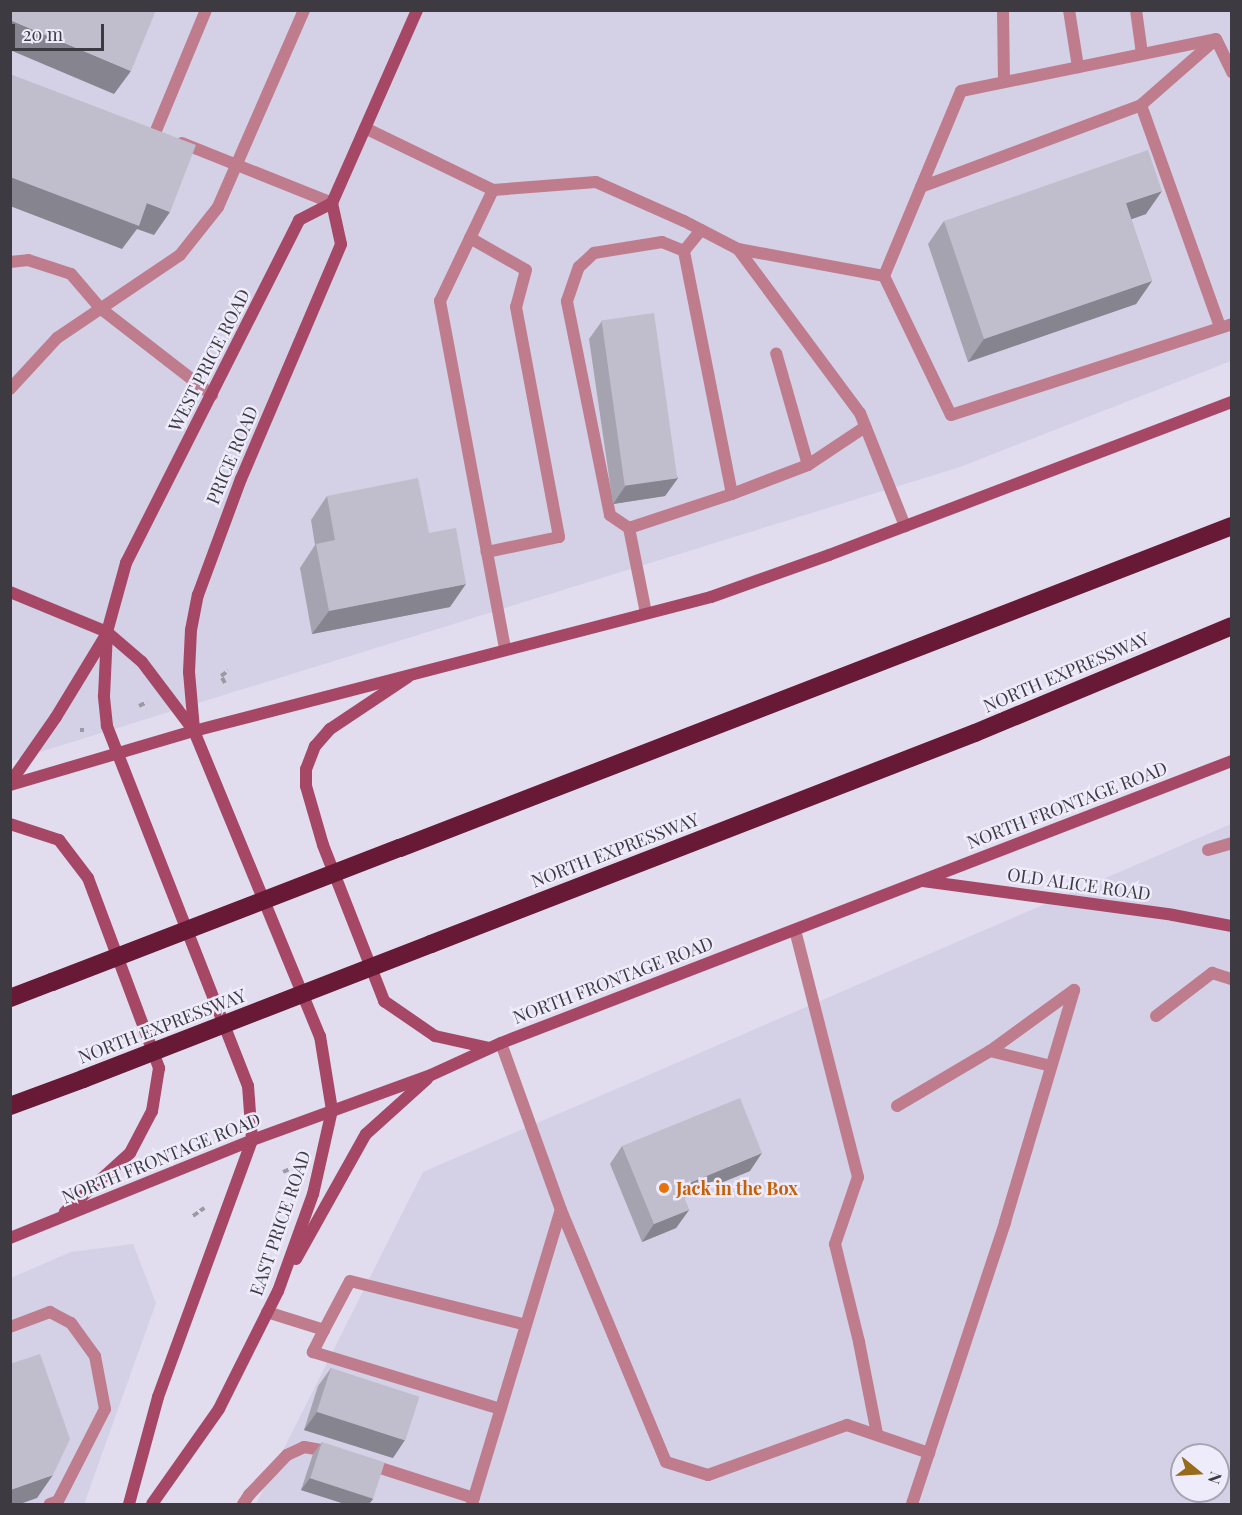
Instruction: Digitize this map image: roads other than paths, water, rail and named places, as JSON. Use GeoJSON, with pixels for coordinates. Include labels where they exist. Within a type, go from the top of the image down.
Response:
{"type":"FeatureCollection","features":[{"type":"Feature","properties":{"kind":"highway"},"geometry":{"type":"LineString","coordinates":[[10,998],[1232,526]]}},
{"type":"Feature","properties":{"kind":"highway","name":"NORTH EXPRESSWAY"},"geometry":{"type":"LineString","coordinates":[[10,1106],[975,733],[1232,626]]}},
{"type":"Feature","properties":{"kind":"main road"},"geometry":{"type":"LineString","coordinates":[[332,203],[417,10]]}},
{"type":"Feature","properties":{"kind":"main road","name":"WEST PRICE ROAD"},"geometry":{"type":"LineString","coordinates":[[118,753],[107,726],[104,696],[107,632],[126,563],[299,220],[332,203]]}},
{"type":"Feature","properties":{"kind":"main road","name":"PRICE ROAD"},"geometry":{"type":"LineString","coordinates":[[194,731],[189,672],[191,630],[198,595],[241,479],[341,244],[332,203]]}},
{"type":"Feature","properties":{"kind":"main road"},"geometry":{"type":"LineString","coordinates":[[10,784],[194,731],[711,597],[1232,402]]}},
{"type":"Feature","properties":{"kind":"main road"},"geometry":{"type":"LineString","coordinates":[[10,592],[107,632],[142,662],[194,731]]}},
{"type":"Feature","properties":{"kind":"main road"},"geometry":{"type":"LineString","coordinates":[[10,784],[56,717],[107,632]]}},
{"type":"Feature","properties":{"kind":"main road"},"geometry":{"type":"LineString","coordinates":[[417,672],[330,729],[315,746],[306,769],[306,786],[323,845],[384,1001],[435,1036],[495,1045]]}},
{"type":"Feature","properties":{"kind":"main road","name":"EAST PRICE ROAD"},"geometry":{"type":"LineString","coordinates":[[152,1504],[219,1409],[278,1291],[313,1194],[332,1110],[320,1036],[194,731]]}},
{"type":"Feature","properties":{"kind":"main road"},"geometry":{"type":"LineString","coordinates":[[118,753],[248,1086],[252,1140],[158,1397],[129,1504]]}},
{"type":"Feature","properties":{"kind":"main road","name":"NORTH FRONTAGE ROAD"},"geometry":{"type":"LineString","coordinates":[[10,1238],[252,1140],[431,1075],[495,1045],[1232,761]]}},
{"type":"Feature","properties":{"kind":"main road"},"geometry":{"type":"LineString","coordinates":[[10,824],[59,840],[88,878],[159,1068],[152,1110],[130,1153],[58,1219]]}},
{"type":"Feature","properties":{"kind":"main road","name":"OLD ALICE ROAD"},"geometry":{"type":"LineString","coordinates":[[922,881],[1173,915],[1232,926]]}},
{"type":"Feature","properties":{"kind":"main road"},"geometry":{"type":"LineString","coordinates":[[278,1291],[366,1134],[431,1075]]}},
{"type":"Feature","properties":{"kind":"lane"},"geometry":{"type":"LineString","coordinates":[[206,10],[150,131],[332,203]]}},
{"type":"Feature","properties":{"kind":"lane"},"geometry":{"type":"LineString","coordinates":[[11,388],[57,338],[180,255],[218,207],[304,10]]}},
{"type":"Feature","properties":{"kind":"lane"},"geometry":{"type":"LineString","coordinates":[[1003,10],[1004,82]]}},
{"type":"Feature","properties":{"kind":"lane"},"geometry":{"type":"LineString","coordinates":[[1069,10],[1078,67]]}},
{"type":"Feature","properties":{"kind":"lane"},"geometry":{"type":"LineString","coordinates":[[1136,10],[1142,54]]}},
{"type":"Feature","properties":{"kind":"lane"},"geometry":{"type":"LineString","coordinates":[[921,187],[1141,105],[1216,39]]}},
{"type":"Feature","properties":{"kind":"lane"},"geometry":{"type":"LineString","coordinates":[[1141,105],[1226,326],[951,415],[884,276],[961,91],[1216,39]]}},
{"type":"Feature","properties":{"kind":"lane"},"geometry":{"type":"LineString","coordinates":[[1216,39],[1232,72]]}},
{"type":"Feature","properties":{"kind":"lane"},"geometry":{"type":"LineString","coordinates":[[365,128],[493,190],[596,182],[738,249],[884,276]]}},
{"type":"Feature","properties":{"kind":"lane"},"geometry":{"type":"LineString","coordinates":[[493,190],[440,301],[505,649]]}},
{"type":"Feature","properties":{"kind":"lane"},"geometry":{"type":"LineString","coordinates":[[684,251],[701,230]]}},
{"type":"Feature","properties":{"kind":"lane"},"geometry":{"type":"LineString","coordinates":[[470,238],[526,270],[516,307],[559,537],[487,552]]}},
{"type":"Feature","properties":{"kind":"lane"},"geometry":{"type":"LineString","coordinates":[[646,613],[629,528],[610,515],[567,302],[579,267],[594,253],[662,242],[684,251]]}},
{"type":"Feature","properties":{"kind":"lane"},"geometry":{"type":"LineString","coordinates":[[738,249],[860,413],[905,526]]}},
{"type":"Feature","properties":{"kind":"lane"},"geometry":{"type":"LineString","coordinates":[[684,251],[732,494]]}},
{"type":"Feature","properties":{"kind":"lane"},"geometry":{"type":"LineString","coordinates":[[10,262],[28,260],[71,274],[100,309],[212,395]]}},
{"type":"Feature","properties":{"kind":"lane"},"geometry":{"type":"LineString","coordinates":[[776,353],[808,465]]}},
{"type":"Feature","properties":{"kind":"lane"},"geometry":{"type":"LineString","coordinates":[[629,528],[732,494],[808,465],[865,427]]}},
{"type":"Feature","properties":{"kind":"lane"},"geometry":{"type":"LineString","coordinates":[[1209,850],[1232,843]]}},
{"type":"Feature","properties":{"kind":"lane"},"geometry":{"type":"LineString","coordinates":[[795,930],[858,1177],[835,1244],[859,1342],[877,1434]]}},
{"type":"Feature","properties":{"kind":"lane"},"geometry":{"type":"LineString","coordinates":[[1156,1016],[1212,974],[1232,979]]}},
{"type":"Feature","properties":{"kind":"lane"},"geometry":{"type":"LineString","coordinates":[[897,1106],[990,1051],[1074,990],[1002,1232],[912,1504]]}},
{"type":"Feature","properties":{"kind":"lane"},"geometry":{"type":"LineString","coordinates":[[495,1045],[666,1462],[708,1475],[847,1425],[929,1453]]}},
{"type":"Feature","properties":{"kind":"lane"},"geometry":{"type":"LineString","coordinates":[[990,1051],[1052,1066]]}},
{"type":"Feature","properties":{"kind":"lane"},"geometry":{"type":"LineString","coordinates":[[246,1499],[287,1455],[304,1447],[319,1448],[473,1501],[561,1210]]}},
{"type":"Feature","properties":{"kind":"lane"},"geometry":{"type":"LineString","coordinates":[[501,1409],[313,1352],[350,1281],[526,1325]]}},
{"type":"Feature","properties":{"kind":"lane"},"geometry":{"type":"LineString","coordinates":[[10,1327],[50,1312],[71,1323],[95,1356],[105,1409],[58,1501],[50,1504]]}},
{"type":"Feature","properties":{"kind":"lane"},"geometry":{"type":"LineString","coordinates":[[267,1312],[324,1330]]}},
{"type":"Feature","properties":{"kind":"place","name":"Jack in the Box"},"geometry":{"type":"Point","coordinates":[664,1188]}}]}
